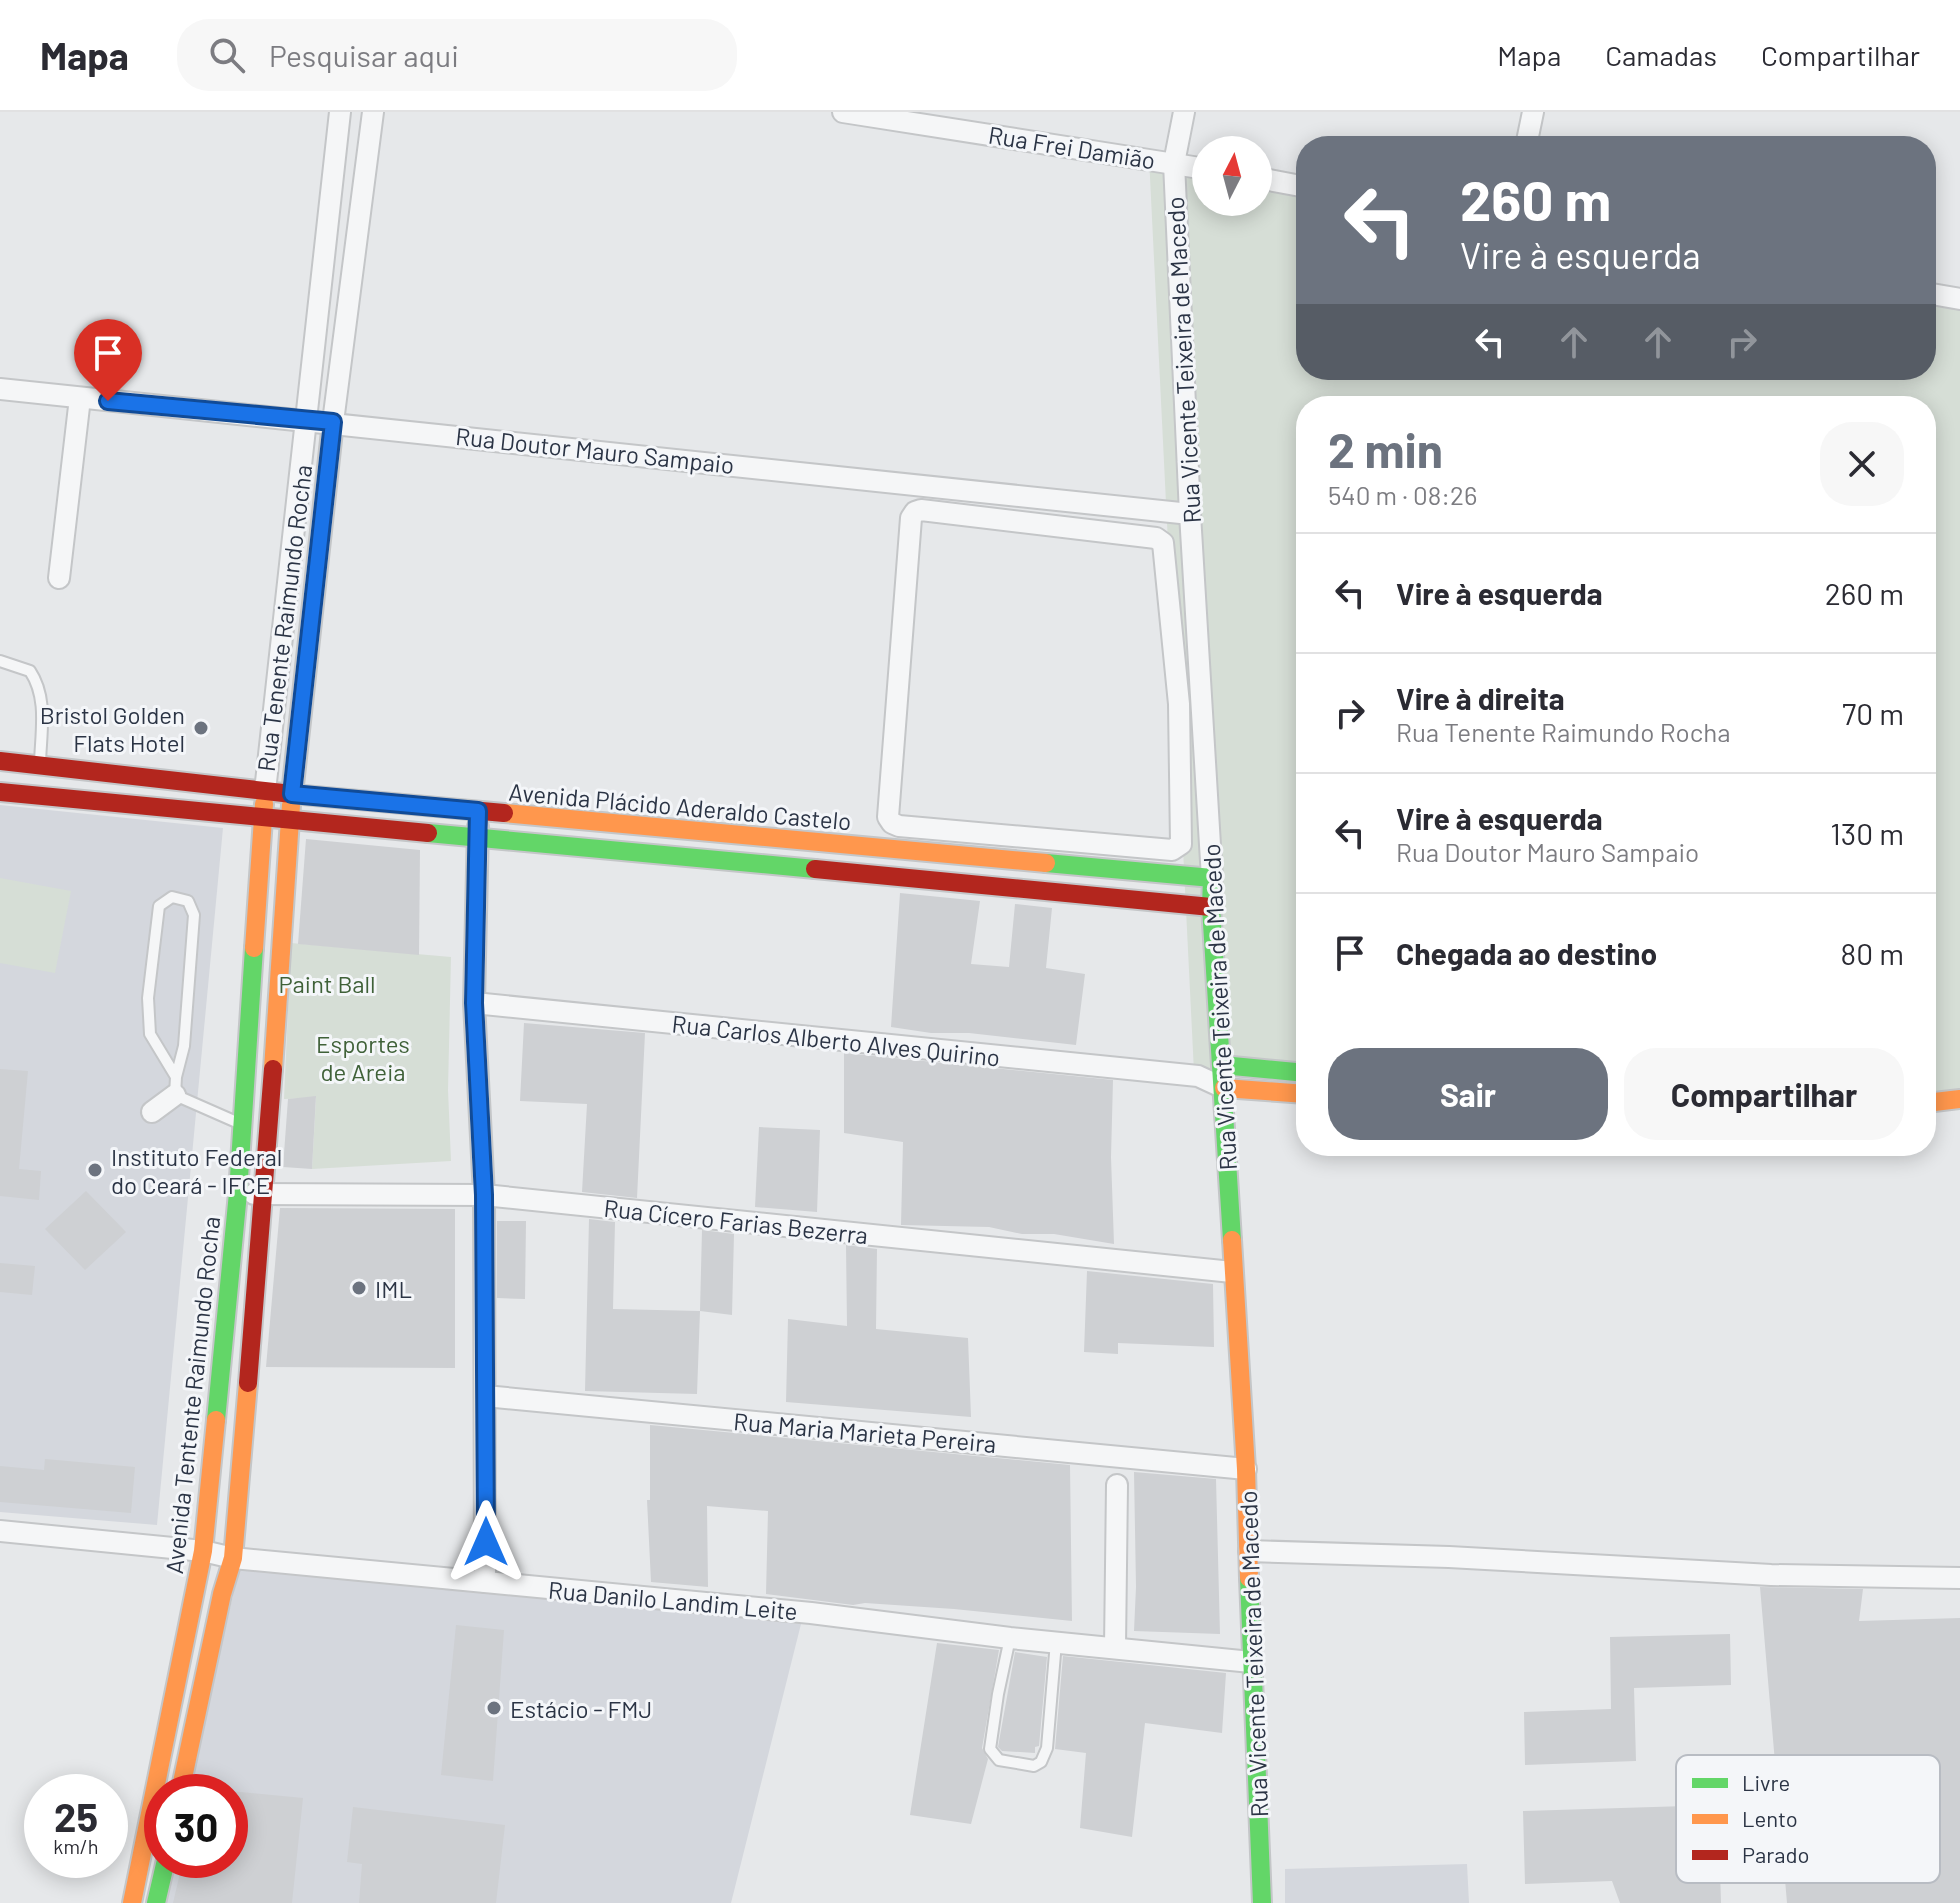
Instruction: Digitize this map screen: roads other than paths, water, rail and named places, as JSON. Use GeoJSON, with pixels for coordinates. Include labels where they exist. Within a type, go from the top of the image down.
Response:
{"type":"FeatureCollection","features":[{"type":"Feature","properties":{"kind":"street","name":"Rua Tenente Raimundo Rocha"},"geometry":{"type":"LineString","coordinates":[[265,791],[340,112]]}},
{"type":"Feature","properties":{"kind":"street","name":"Rua Tenente Raimundo Rocha"},"geometry":{"type":"LineString","coordinates":[[292,794],[333,422],[373,112]]}},
{"type":"Feature","properties":{"kind":"street","name":"Rua Frei Damião"},"geometry":{"type":"LineString","coordinates":[[843,112],[1192,166]]}},
{"type":"Feature","properties":{"kind":"street","name":"Rua Vicente Teixeira de Macedo"},"geometry":{"type":"LineString","coordinates":[[1184,112],[1174,163],[1190,514],[1212,878],[1211,907],[1246,1469],[1262,1903]]}},
{"type":"Feature","properties":{"kind":"street"},"geometry":{"type":"LineString","coordinates":[[1528,136],[1533,112]]}},
{"type":"Feature","properties":{"kind":"street"},"geometry":{"type":"LineString","coordinates":[[1272,181],[1296,185]]}},
{"type":"Feature","properties":{"kind":"street"},"geometry":{"type":"LineString","coordinates":[[1936,295],[1960,299]]}},
{"type":"Feature","properties":{"kind":"street","name":"Rua Doutor Mauro Sampaio"},"geometry":{"type":"LineString","coordinates":[[0,389],[1190,514]]}},
{"type":"Feature","properties":{"kind":"street"},"geometry":{"type":"LineString","coordinates":[[59,578],[80,398]]}},
{"type":"Feature","properties":{"kind":"street"},"geometry":{"type":"LineString","coordinates":[[921,510],[1159,539],[1163,543],[1179,704],[1181,844],[1178,849],[914,828],[892,823],[888,817],[911,518],[915,512],[921,510]]}},
{"type":"Feature","properties":{"kind":"street"},"geometry":{"type":"LineString","coordinates":[[286,606],[312,609]]}},
{"type":"Feature","properties":{"kind":"street"},"geometry":{"type":"LineString","coordinates":[[1179,704],[1203,704]]}},
{"type":"Feature","properties":{"kind":"street","name":"Avenida Plácido Aderaldo Castelo"},"geometry":{"type":"LineString","coordinates":[[0,761],[292,794],[1212,878]]}},
{"type":"Feature","properties":{"kind":"street","name":"Avenida Tentente Raimundo Rocha"},"geometry":{"type":"LineString","coordinates":[[132,1903],[203,1551],[238,1193],[265,791]]}},
{"type":"Feature","properties":{"kind":"street","name":"Avenida Plácido Aderaldo Castelo"},"geometry":{"type":"LineString","coordinates":[[0,792],[263,820],[477,837],[1211,907]]}},
{"type":"Feature","properties":{"kind":"street"},"geometry":{"type":"LineString","coordinates":[[184,1774],[222,1594],[233,1558],[264,1194],[292,794]]}},
{"type":"Feature","properties":{"kind":"street"},"geometry":{"type":"LineString","coordinates":[[478,811],[474,1003],[484,1195],[485,1582]]}},
{"type":"Feature","properties":{"kind":"street"},"geometry":{"type":"LineString","coordinates":[[891,877],[893,850]]}},
{"type":"Feature","properties":{"kind":"street","name":"Rua Carlos Alberto Alves Quirino"},"geometry":{"type":"LineString","coordinates":[[474,1003],[1198,1076]]}},
{"type":"Feature","properties":{"kind":"street"},"geometry":{"type":"LineString","coordinates":[[1198,1076],[1222,1065],[1296,1072]]}},
{"type":"Feature","properties":{"kind":"street"},"geometry":{"type":"LineString","coordinates":[[1198,1076],[1224,1088],[1296,1093]]}},
{"type":"Feature","properties":{"kind":"street"},"geometry":{"type":"LineString","coordinates":[[152,1112],[175,1086]]}},
{"type":"Feature","properties":{"kind":"street"},"geometry":{"type":"LineString","coordinates":[[1936,1102],[1960,1099]]}},
{"type":"Feature","properties":{"kind":"street"},"geometry":{"type":"LineString","coordinates":[[1936,1119],[1960,1117]]}},
{"type":"Feature","properties":{"kind":"street","name":"Rua Cícero Farias Bezerra"},"geometry":{"type":"LineString","coordinates":[[238,1193],[484,1195],[1232,1272]]}},
{"type":"Feature","properties":{"kind":"street","name":"Rua Maria Marieta Pereira"},"geometry":{"type":"LineString","coordinates":[[485,1396],[1246,1469]]}},
{"type":"Feature","properties":{"kind":"street"},"geometry":{"type":"LineString","coordinates":[[1115,1647],[1117,1485]]}},
{"type":"Feature","properties":{"kind":"street","name":"Rua Danilo Landim Leite"},"geometry":{"type":"LineString","coordinates":[[0,1531],[203,1551],[233,1558],[811,1613],[1010,1638],[1251,1662]]}},
{"type":"Feature","properties":{"kind":"street"},"geometry":{"type":"LineString","coordinates":[[1249,1551],[1449,1557],[1771,1575],[1960,1578]]}},
{"type":"Feature","properties":{"kind":"street"},"geometry":{"type":"LineString","coordinates":[[156,1903],[162,1878]]}},
{"type":"Feature","properties":{"kind":"lane"},"geometry":{"type":"LineString","coordinates":[[0,661],[30,671],[39,685],[42,701],[40,765]]}},
{"type":"Feature","properties":{"kind":"lane"},"geometry":{"type":"LineString","coordinates":[[175,1086],[184,1046],[194,915],[188,901],[172,897],[159,906],[148,998],[150,1034],[175,1086],[242,1124]]}},
{"type":"Feature","properties":{"kind":"lane"},"geometry":{"type":"LineString","coordinates":[[1010,1638],[990,1749],[999,1760],[1034,1766],[1041,1762],[1047,1748],[1056,1642]]}},
{"type":"Feature","properties":{"kind":"place","name":"Bristol Golden Flats Hotel"},"geometry":{"type":"Point","coordinates":[201,728]}},
{"type":"Feature","properties":{"kind":"place","name":"Instituto Federal do Ceará - IFCE"},"geometry":{"type":"Point","coordinates":[95,1170]}},
{"type":"Feature","properties":{"kind":"place","name":"IML"},"geometry":{"type":"Point","coordinates":[359,1288]}},
{"type":"Feature","properties":{"kind":"place","name":"Estácio - FMJ"},"geometry":{"type":"Point","coordinates":[494,1708]}},
{"type":"Feature","properties":{"kind":"park label","name":"Paint Ball"},"geometry":{"type":"Point","coordinates":[327,983]}},
{"type":"Feature","properties":{"kind":"park label","name":"Esportes de Areia"},"geometry":{"type":"Point","coordinates":[363,1057]}}]}
